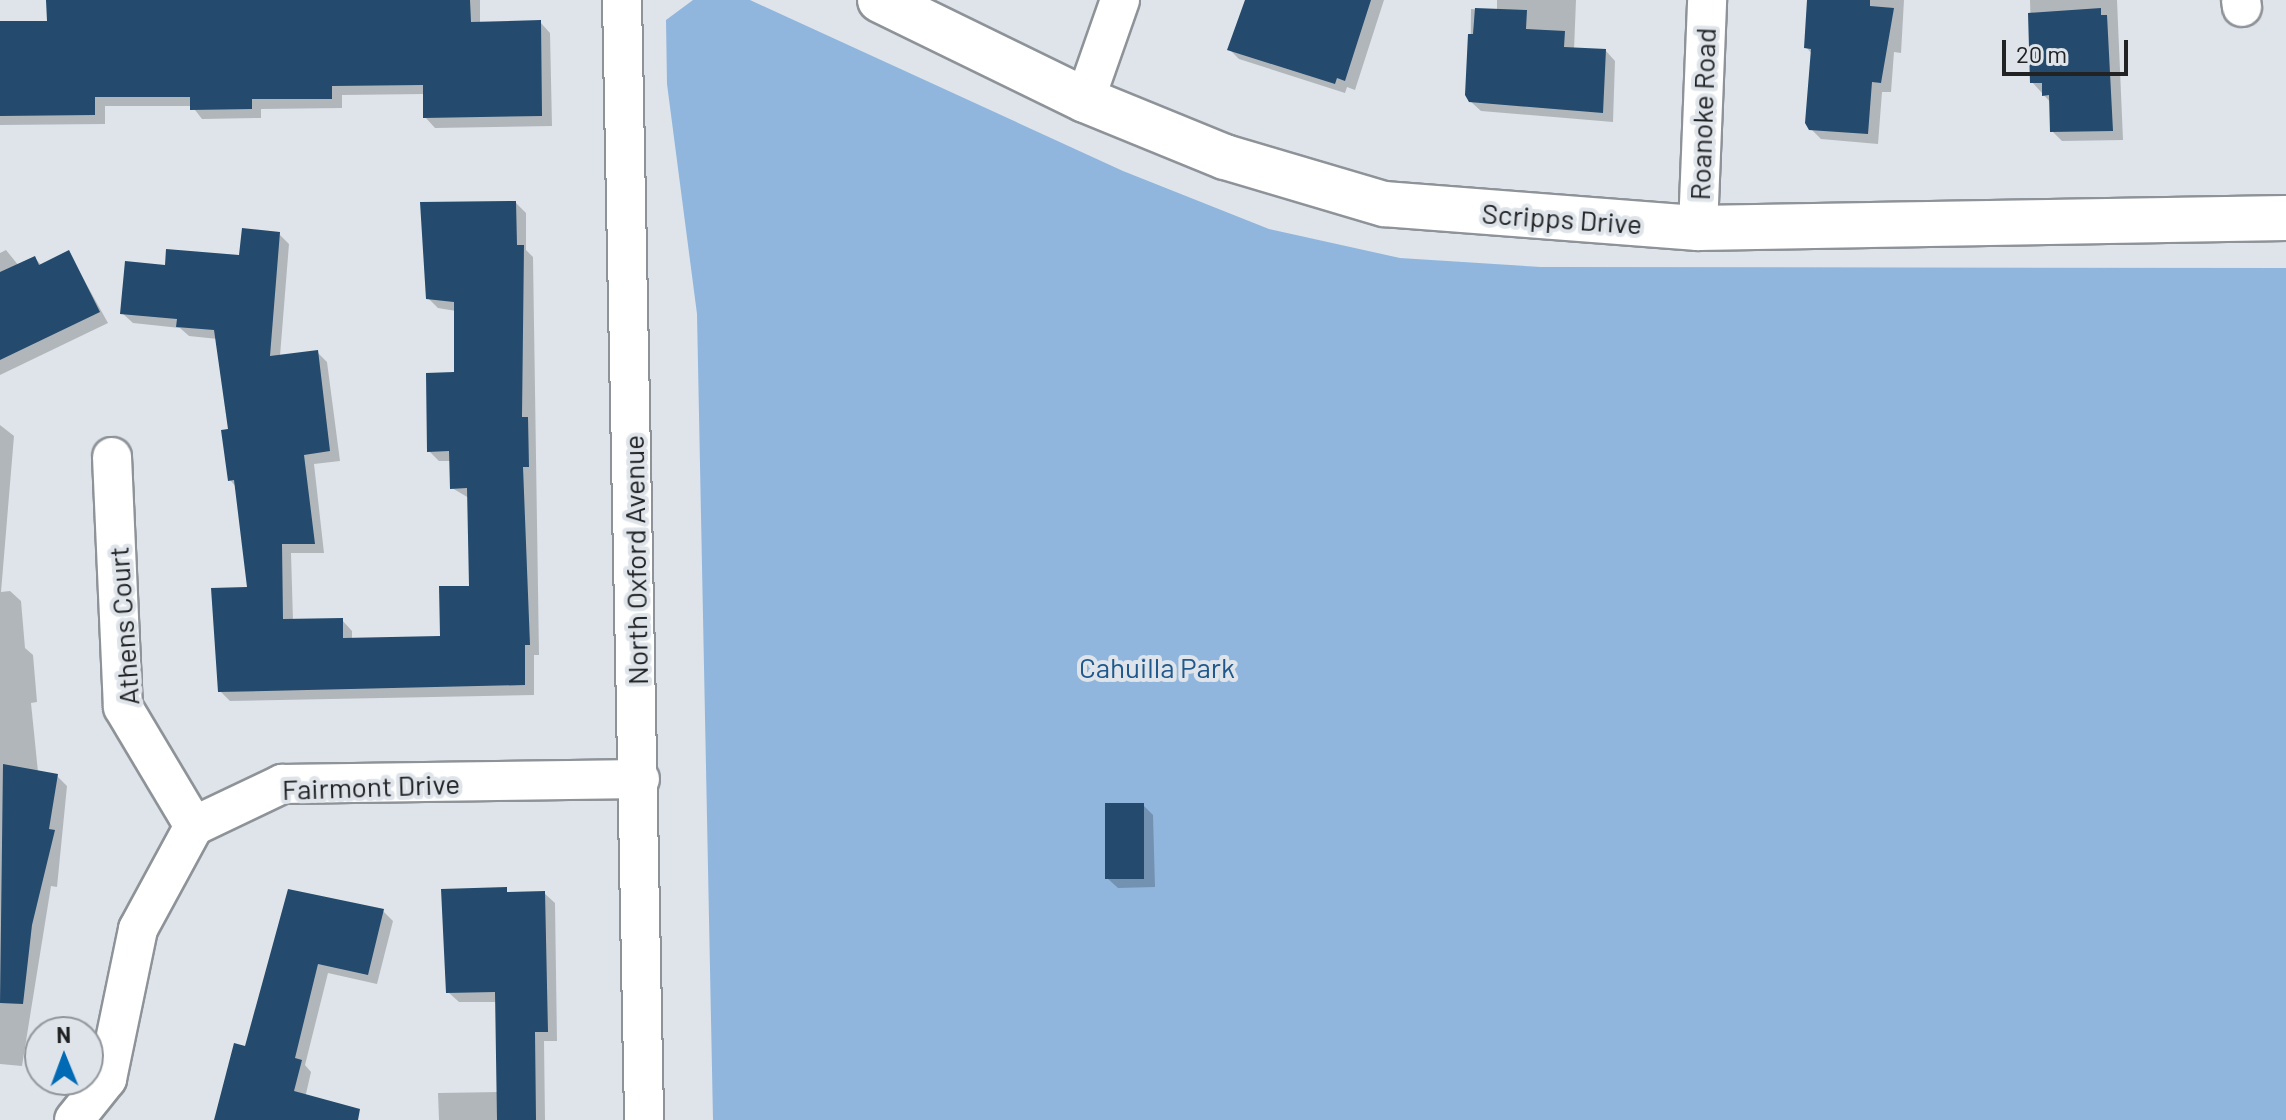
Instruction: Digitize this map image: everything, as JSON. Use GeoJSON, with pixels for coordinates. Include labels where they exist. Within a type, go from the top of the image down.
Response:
{"type":"FeatureCollection","features":[{"type":"Feature","properties":{"kind":"street","name":"North Oxford Avenue"},"geometry":{"type":"LineString","coordinates":[[622,0],[640,779],[644,1120]]}},
{"type":"Feature","properties":{"kind":"street","name":"Scripps Drive"},"geometry":{"type":"LineString","coordinates":[[880,0],[1085,100],[1225,157],[1384,204],[1698,228],[2286,218]]}},
{"type":"Feature","properties":{"kind":"street"},"geometry":{"type":"LineString","coordinates":[[1085,100],[1120,0]]}},
{"type":"Feature","properties":{"kind":"street","name":"Roanoke Road"},"geometry":{"type":"LineString","coordinates":[[1698,228],[1707,0]]}},
{"type":"Feature","properties":{"kind":"street","name":"Athens Court"},"geometry":{"type":"LineString","coordinates":[[112,457],[123,707],[194,826]]}},
{"type":"Feature","properties":{"kind":"street","name":"Fairmont Drive"},"geometry":{"type":"LineString","coordinates":[[194,826],[282,784],[640,779]]}},
{"type":"Feature","properties":{"kind":"street"},"geometry":{"type":"LineString","coordinates":[[74,1120],[107,1079],[138,929],[194,826]]}},
{"type":"Feature","properties":{"kind":"green space","name":"Cahuilla Park"},"geometry":{"type":"Polygon","coordinates":[[[693,0],[750,0],[1123,171],[1269,229],[1400,258],[1541,267],[2286,268],[2286,1120],[713,1120],[697,314],[667,84],[666,20],[693,0]]]}},
{"type":"Feature","properties":{"kind":"building"},"geometry":{"type":"Polygon","coordinates":[[[46,0],[470,0],[471,22],[541,20],[542,116],[423,118],[423,85],[332,86],[332,99],[252,99],[252,109],[190,110],[190,97],[95,97],[95,115],[0,116],[0,21],[47,21],[46,0]]]}},
{"type":"Feature","properties":{"kind":"building"},"geometry":{"type":"Polygon","coordinates":[[[1245,0],[1371,0],[1345,81],[1337,78],[1335,84],[1227,50],[1245,0]]]}},
{"type":"Feature","properties":{"kind":"building"},"geometry":{"type":"Polygon","coordinates":[[[1807,0],[1870,0],[1870,6],[1894,8],[1881,83],[1872,82],[1868,134],[1809,130],[1805,123],[1811,49],[1804,48],[1807,0]]]}},
{"type":"Feature","properties":{"kind":"building"},"geometry":{"type":"Polygon","coordinates":[[[1475,8],[1527,10],[1526,29],[1565,31],[1564,47],[1606,49],[1603,113],[1469,102],[1465,95],[1468,34],[1473,34],[1475,8]]]}},
{"type":"Feature","properties":{"kind":"building"},"geometry":{"type":"Polygon","coordinates":[[[2101,8],[2101,15],[2107,15],[2113,131],[2050,132],[2049,95],[2042,96],[2042,83],[2030,83],[2028,13],[2101,8]]]}},
{"type":"Feature","properties":{"kind":"building"},"geometry":{"type":"Polygon","coordinates":[[[516,201],[517,245],[524,245],[522,417],[528,417],[529,467],[523,467],[530,645],[525,645],[525,685],[218,692],[211,588],[247,587],[234,480],[228,481],[221,430],[228,429],[214,330],[176,327],[177,319],[120,314],[125,261],[165,265],[166,249],[239,255],[242,228],[280,232],[270,356],[318,350],[330,451],[304,455],[315,544],[282,544],[283,619],[343,618],[343,638],[440,636],[439,586],[469,586],[467,488],[450,489],[449,451],[427,452],[426,373],[454,372],[454,302],[426,299],[420,202],[516,201]]]}},
{"type":"Feature","properties":{"kind":"building"},"geometry":{"type":"Polygon","coordinates":[[[69,250],[100,312],[0,360],[0,272],[35,256],[39,265],[69,250]]]}},
{"type":"Feature","properties":{"kind":"building"},"geometry":{"type":"Polygon","coordinates":[[[3,764],[58,774],[49,829],[55,830],[32,925],[23,1004],[0,1003],[3,764]]]}},
{"type":"Feature","properties":{"kind":"building"},"geometry":{"type":"Polygon","coordinates":[[[1105,803],[1144,803],[1144,879],[1105,879],[1105,803]]]}},
{"type":"Feature","properties":{"kind":"building"},"geometry":{"type":"Polygon","coordinates":[[[507,887],[507,892],[545,891],[548,1032],[535,1032],[536,1120],[497,1120],[495,992],[446,993],[441,889],[507,887]]]}},
{"type":"Feature","properties":{"kind":"building"},"geometry":{"type":"Polygon","coordinates":[[[288,889],[384,909],[368,975],[318,964],[295,1058],[302,1060],[294,1091],[360,1109],[358,1120],[214,1120],[234,1043],[245,1046],[288,889]]]}}]}
